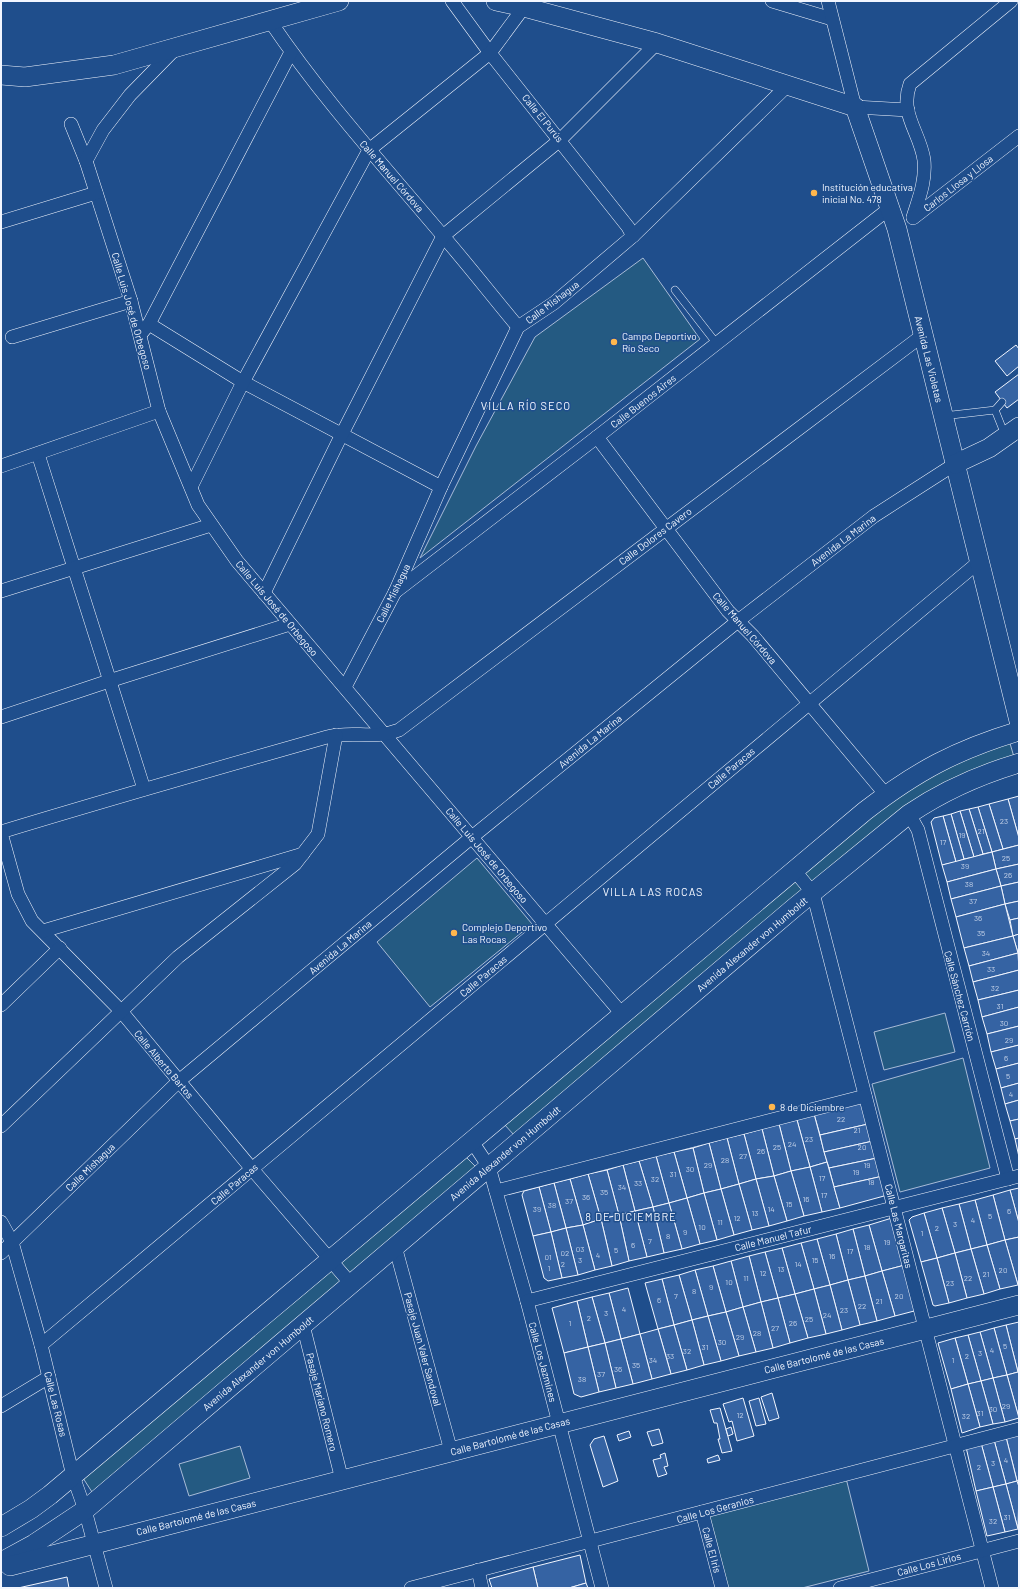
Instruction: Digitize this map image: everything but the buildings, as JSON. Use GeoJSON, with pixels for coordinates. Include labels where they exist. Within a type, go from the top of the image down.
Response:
{"type":"FeatureCollection","features":[{"type":"Feature","properties":{"kind":"main road"},"geometry":{"type":"LineString","coordinates":[[1,75],[25,77],[100,67],[176,48],[339,1]]}},
{"type":"Feature","properties":{"kind":"main road"},"geometry":{"type":"LineString","coordinates":[[496,1],[524,7],[657,43],[855,107]]}},
{"type":"Feature","properties":{"kind":"main road","name":"Avenida Las Violetas"},"geometry":{"type":"LineString","coordinates":[[855,107],[897,229],[1019,721]]}},
{"type":"Feature","properties":{"kind":"main road","name":"Avenida La Marina"},"geometry":{"type":"LineString","coordinates":[[955,464],[989,448],[1012,432]]}},
{"type":"Feature","properties":{"kind":"main road"},"geometry":{"type":"LineString","coordinates":[[1,1526],[31,1510],[73,1476],[471,1140],[886,795],[913,776],[956,753],[978,744],[1019,731]]}},
{"type":"Feature","properties":{"kind":"main road","name":"Avenida Alexander von Humboldt"},"geometry":{"type":"LineString","coordinates":[[1,1562],[34,1544],[85,1510],[395,1246],[813,893],[909,814],[927,802],[968,780],[1019,763]]}},
{"type":"Feature","properties":{"kind":"main road","name":"Calle Bartolomé de las Casas"},"geometry":{"type":"LineString","coordinates":[[1,1568],[1019,1305]]}},
{"type":"Feature","properties":{"kind":"street","name":"Calle El Purús"},"geometry":{"type":"LineString","coordinates":[[452,1],[490,53],[628,227],[633,236]]}},
{"type":"Feature","properties":{"kind":"street"},"geometry":{"type":"LineString","coordinates":[[772,1],[832,19]]}},
{"type":"Feature","properties":{"kind":"street","name":"Avenida Las Violetas"},"geometry":{"type":"LineString","coordinates":[[828,1],[855,107]]}},
{"type":"Feature","properties":{"kind":"street"},"geometry":{"type":"LineString","coordinates":[[914,217],[925,179],[924,158],[908,110],[906,96],[910,84],[1011,1]]}},
{"type":"Feature","properties":{"kind":"street"},"geometry":{"type":"LineString","coordinates":[[191,487],[243,382],[369,150],[490,53],[524,7]]}},
{"type":"Feature","properties":{"kind":"street","name":"Calle Manuel Córdova"},"geometry":{"type":"LineString","coordinates":[[270,22],[291,52],[369,150],[443,236],[518,327]]}},
{"type":"Feature","properties":{"kind":"street"},"geometry":{"type":"LineString","coordinates":[[264,593],[341,436],[443,236],[560,140],[657,43]]}},
{"type":"Feature","properties":{"kind":"street"},"geometry":{"type":"LineString","coordinates":[[86,161],[102,130],[130,95],[176,48]]}},
{"type":"Feature","properties":{"kind":"street"},"geometry":{"type":"LineString","coordinates":[[140,335],[149,324],[291,52]]}},
{"type":"Feature","properties":{"kind":"street","name":"Calle Mishagua"},"geometry":{"type":"LineString","coordinates":[[345,687],[395,592],[441,487],[518,327],[554,303],[633,236],[788,85]]}},
{"type":"Feature","properties":{"kind":"street"},"geometry":{"type":"LineString","coordinates":[[855,107],[908,110]]}},
{"type":"Feature","properties":{"kind":"street","name":"Calle Luis José de Orbegoso"},"geometry":{"type":"LineString","coordinates":[[71,124],[86,161],[131,301],[159,411],[198,505],[236,561],[386,735],[622,1014]]}},
{"type":"Feature","properties":{"kind":"street","name":"Carlos Llosa y Llosa"},"geometry":{"type":"LineString","coordinates":[[897,229],[1019,136]]}},
{"type":"Feature","properties":{"kind":"street"},"geometry":{"type":"LineString","coordinates":[[1,222],[96,193]]}},
{"type":"Feature","properties":{"kind":"street","name":"Calle Buenos Aires"},"geometry":{"type":"LineString","coordinates":[[395,592],[717,344],[890,208]]}},
{"type":"Feature","properties":{"kind":"street"},"geometry":{"type":"LineString","coordinates":[[12,337],[131,301]]}},
{"type":"Feature","properties":{"kind":"street"},"geometry":{"type":"LineString","coordinates":[[149,324],[243,382],[341,436],[441,487]]}},
{"type":"Feature","properties":{"kind":"street","name":"Calle Dolores Cavero"},"geometry":{"type":"LineString","coordinates":[[386,735],[399,730],[923,335]]}},
{"type":"Feature","properties":{"kind":"street"},"geometry":{"type":"LineString","coordinates":[[1,466],[159,411]]}},
{"type":"Feature","properties":{"kind":"street","name":"Calle Manuel Córdova"},"geometry":{"type":"LineString","coordinates":[[597,437],[728,611],[810,703],[886,795]]}},
{"type":"Feature","properties":{"kind":"street"},"geometry":{"type":"LineString","coordinates":[[38,454],[144,789]]}},
{"type":"Feature","properties":{"kind":"street","name":"Avenida La Marina"},"geometry":{"type":"LineString","coordinates":[[179,1081],[472,837],[738,621],[874,516],[955,464]]}},
{"type":"Feature","properties":{"kind":"street"},"geometry":{"type":"LineString","coordinates":[[1,591],[211,525]]}},
{"type":"Feature","properties":{"kind":"street","name":"Calle Paracas"},"geometry":{"type":"LineString","coordinates":[[41,1345],[980,561]]}},
{"type":"Feature","properties":{"kind":"street"},"geometry":{"type":"LineString","coordinates":[[1,717],[290,624]]}},
{"type":"Feature","properties":{"kind":"street"},"geometry":{"type":"LineString","coordinates":[[1,833],[144,789],[336,735],[386,735]]}},
{"type":"Feature","properties":{"kind":"street"},"geometry":{"type":"LineString","coordinates":[[1,1126],[178,957],[295,864],[318,834],[336,735]]}},
{"type":"Feature","properties":{"kind":"street","name":"Calle Sánchez Carrión"},"geometry":{"type":"LineString","coordinates":[[909,814],[918,830],[1013,1177]]}},
{"type":"Feature","properties":{"kind":"street","name":"Calle Alberto Bartos"},"geometry":{"type":"LineString","coordinates":[[1,833],[18,894],[32,920],[121,1012],[252,1169],[351,1284]]}},
{"type":"Feature","properties":{"kind":"street"},"geometry":{"type":"LineString","coordinates":[[43,931],[302,854]]}},
{"type":"Feature","properties":{"kind":"street","name":"Calle Las Margaritas"},"geometry":{"type":"LineString","coordinates":[[794,870],[813,893],[992,1588]]}},
{"type":"Feature","properties":{"kind":"street"},"geometry":{"type":"LineString","coordinates":[[1,1005],[60,948]]}},
{"type":"Feature","properties":{"kind":"street","name":"Calle Mishagua"},"geometry":{"type":"LineString","coordinates":[[1,1253],[179,1081]]}},
{"type":"Feature","properties":{"kind":"street"},"geometry":{"type":"LineString","coordinates":[[496,1191],[865,1096]]}},
{"type":"Feature","properties":{"kind":"street","name":"Calle Los Jazmines"},"geometry":{"type":"LineString","coordinates":[[471,1140],[489,1167],[527,1301],[602,1588]]}},
{"type":"Feature","properties":{"kind":"street","name":"Calle Manuel Tafur"},"geometry":{"type":"LineString","coordinates":[[527,1301],[1013,1177]]}},
{"type":"Feature","properties":{"kind":"street","name":"Calle Las Rosas"},"geometry":{"type":"LineString","coordinates":[[1,1222],[12,1242],[41,1345],[73,1476],[85,1510],[106,1588]]}},
{"type":"Feature","properties":{"kind":"street","name":"Pasaje Juan Valer Sandoval"},"geometry":{"type":"LineString","coordinates":[[395,1246],[451,1451]]}},
{"type":"Feature","properties":{"kind":"street","name":"Pasaje Mariano Romero"},"geometry":{"type":"LineString","coordinates":[[303,1325],[342,1480]]}},
{"type":"Feature","properties":{"kind":"street"},"geometry":{"type":"LineString","coordinates":[[1,1406],[49,1377]]}},
{"type":"Feature","properties":{"kind":"street","name":"Calle Los Geranios"},"geometry":{"type":"LineString","coordinates":[[410,1588],[1019,1429]]}},
{"type":"Feature","properties":{"kind":"street","name":"Calle El Iris"},"geometry":{"type":"LineString","coordinates":[[702,1512],[722,1588]]}},
{"type":"Feature","properties":{"kind":"street","name":"Calle Los Lirios"},"geometry":{"type":"LineString","coordinates":[[840,1588],[883,1582],[1019,1541]]}},
{"type":"Feature","properties":{"kind":"street"},"geometry":{"type":"LineString","coordinates":[[478,1570],[482,1588]]}},
{"type":"Feature","properties":{"kind":"lane"},"geometry":{"type":"LineString","coordinates":[[675,290],[717,344]]}},
{"type":"Feature","properties":{"kind":"lane"},"geometry":{"type":"LineString","coordinates":[[943,416],[995,410],[1002,402]]}},
{"type":"Feature","properties":{"kind":"lane"},"geometry":{"type":"LineString","coordinates":[[995,410],[1012,432]]}},
{"type":"Feature","properties":{"kind":"shaded area"},"geometry":{"type":"Polygon","coordinates":[[[643,258],[700,339],[420,558],[476,446],[535,337],[643,258]]]}},
{"type":"Feature","properties":{"kind":"shaded area"},"geometry":{"type":"Polygon","coordinates":[[[1009,740],[1014,757],[982,768],[514,1135],[504,1124],[888,800],[925,777],[1009,740]]]}},
{"type":"Feature","properties":{"kind":"shaded area","name":"Complejo Deportivo Las Rocas"},"geometry":{"type":"Polygon","coordinates":[[[477,858],[532,924],[430,1007],[377,942],[477,858]]]}},
{"type":"Feature","properties":{"kind":"shaded area"},"geometry":{"type":"Polygon","coordinates":[[[945,1013],[955,1052],[884,1070],[874,1032],[945,1013]]]}},
{"type":"Feature","properties":{"kind":"shaded area"},"geometry":{"type":"Polygon","coordinates":[[[963,1058],[990,1168],[900,1192],[872,1084],[963,1058]]]}},
{"type":"Feature","properties":{"kind":"shaded area"},"geometry":{"type":"Polygon","coordinates":[[[464,1155],[476,1167],[92,1492],[83,1478],[464,1155]]]}},
{"type":"Feature","properties":{"kind":"shaded area"},"geometry":{"type":"Polygon","coordinates":[[[240,1446],[250,1478],[189,1496],[179,1464],[240,1446]]]}},
{"type":"Feature","properties":{"kind":"shaded area"},"geometry":{"type":"Polygon","coordinates":[[[846,1478],[869,1571],[802,1588],[727,1588],[708,1515],[846,1478]]]}},
{"type":"Feature","properties":{"kind":"place","name":"Institución educativa inicial No. 478"},"geometry":{"type":"Point","coordinates":[814,193]}},
{"type":"Feature","properties":{"kind":"place","name":"Campo Deportivo Río Seco"},"geometry":{"type":"Point","coordinates":[614,342]}},
{"type":"Feature","properties":{"kind":"place","name":"Complejo Deportivo Las Rocas"},"geometry":{"type":"Point","coordinates":[454,933]}},
{"type":"Feature","properties":{"kind":"place","name":"8 de Diciembre"},"geometry":{"type":"Point","coordinates":[772,1107]}},
{"type":"Feature","properties":{"kind":"district","name":"VILLA RÍO SECO"},"geometry":{"type":"Point","coordinates":[526,405]}},
{"type":"Feature","properties":{"kind":"district","name":"VILLA LAS ROCAS"},"geometry":{"type":"Point","coordinates":[653,891]}},
{"type":"Feature","properties":{"kind":"district","name":"8 DE DICIEMBRE"},"geometry":{"type":"Point","coordinates":[631,1216]}}]}
